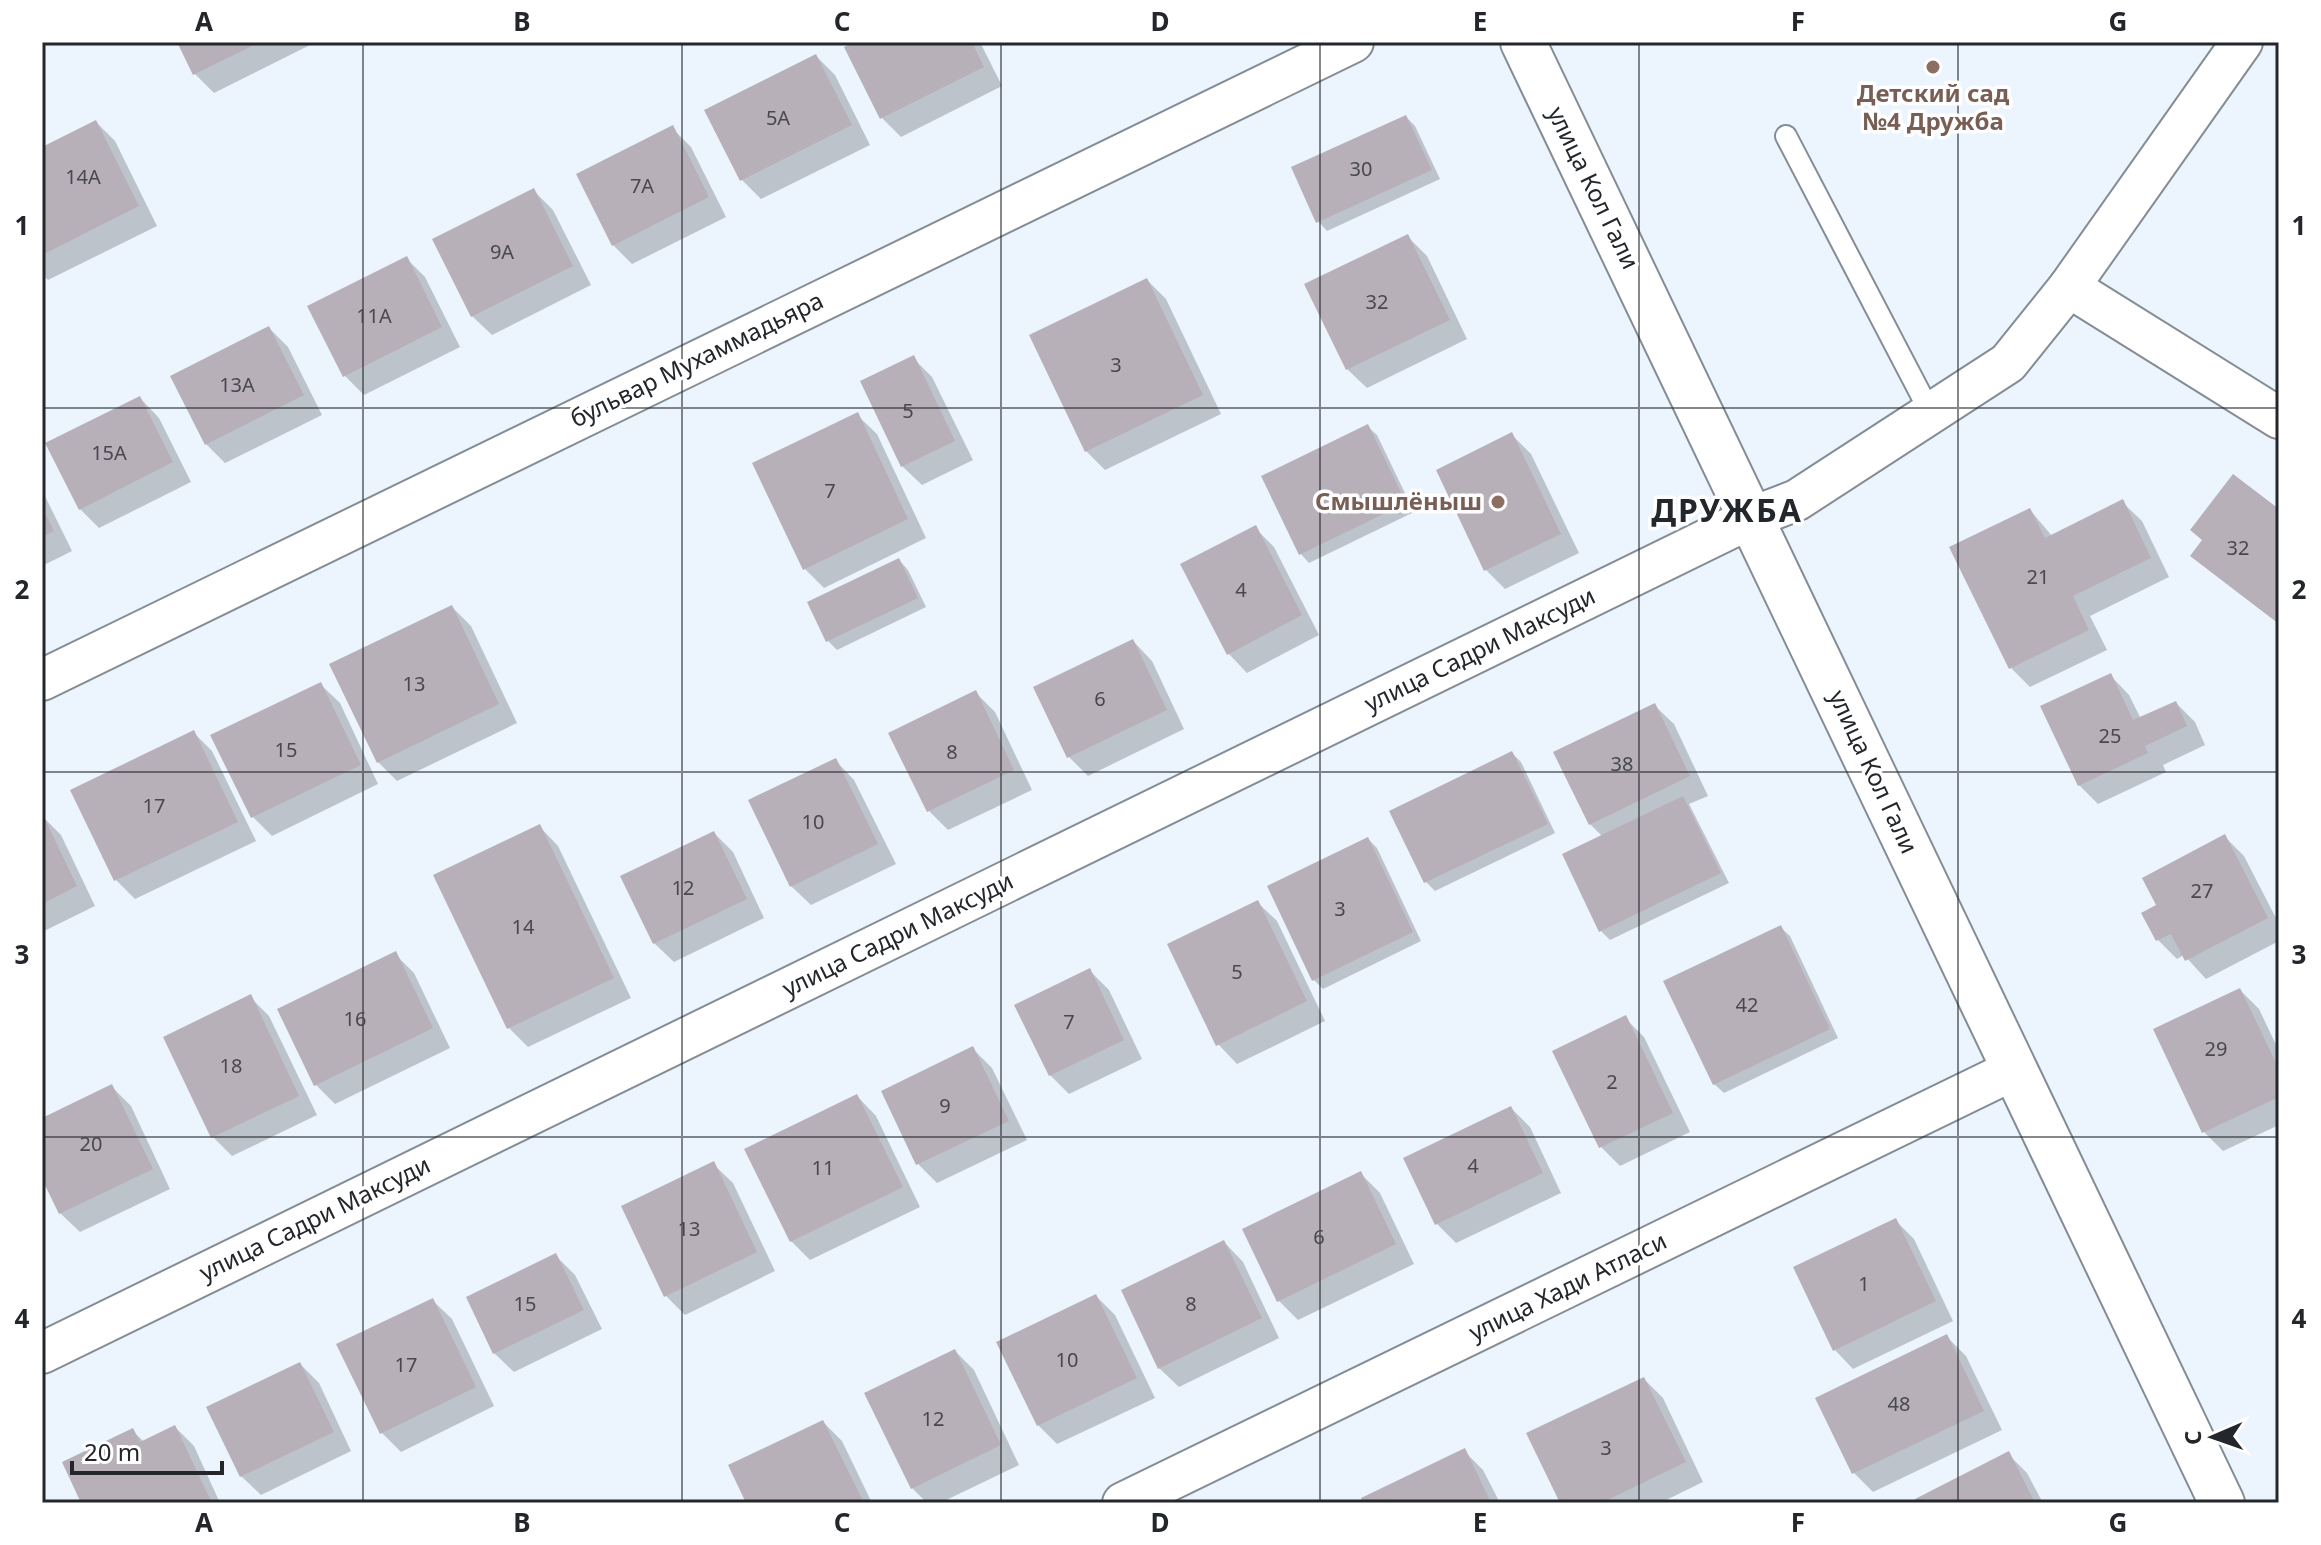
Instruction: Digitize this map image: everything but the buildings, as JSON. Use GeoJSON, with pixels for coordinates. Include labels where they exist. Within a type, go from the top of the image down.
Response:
{"type":"FeatureCollection","features":[{"type":"Feature","properties":{"kind":"street","name":"бульвар Мухаммадьяра"},"geometry":{"type":"LineString","coordinates":[[42,680],[1353,42]]}},
{"type":"Feature","properties":{"kind":"street","name":"улица Кол Гали"},"geometry":{"type":"LineString","coordinates":[[1523,42],[1753,517],[2013,1070],[2222,1503]]}},
{"type":"Feature","properties":{"kind":"street","name":"улица Садри Максуди"},"geometry":{"type":"LineString","coordinates":[[42,1353],[1753,517],[1797,500],[2008,363],[2069,287],[2242,42]]}},
{"type":"Feature","properties":{"kind":"street"},"geometry":{"type":"LineString","coordinates":[[2069,287],[2279,418]]}},
{"type":"Feature","properties":{"kind":"street","name":"улица Хади Атласи"},"geometry":{"type":"LineString","coordinates":[[1123,1503],[2013,1070]]}},
{"type":"Feature","properties":{"kind":"lane"},"geometry":{"type":"LineString","coordinates":[[1786,136],[1930,412]]}},
{"type":"Feature","properties":{"kind":"place","name":"Детский сад №4 Дружба"},"geometry":{"type":"Point","coordinates":[1933,67]}},
{"type":"Feature","properties":{"kind":"place","name":"Смышлёныш"},"geometry":{"type":"Point","coordinates":[1498,502]}},
{"type":"Feature","properties":{"kind":"district","name":"ДРУЖБА"},"geometry":{"type":"Point","coordinates":[1727,511]}}]}
